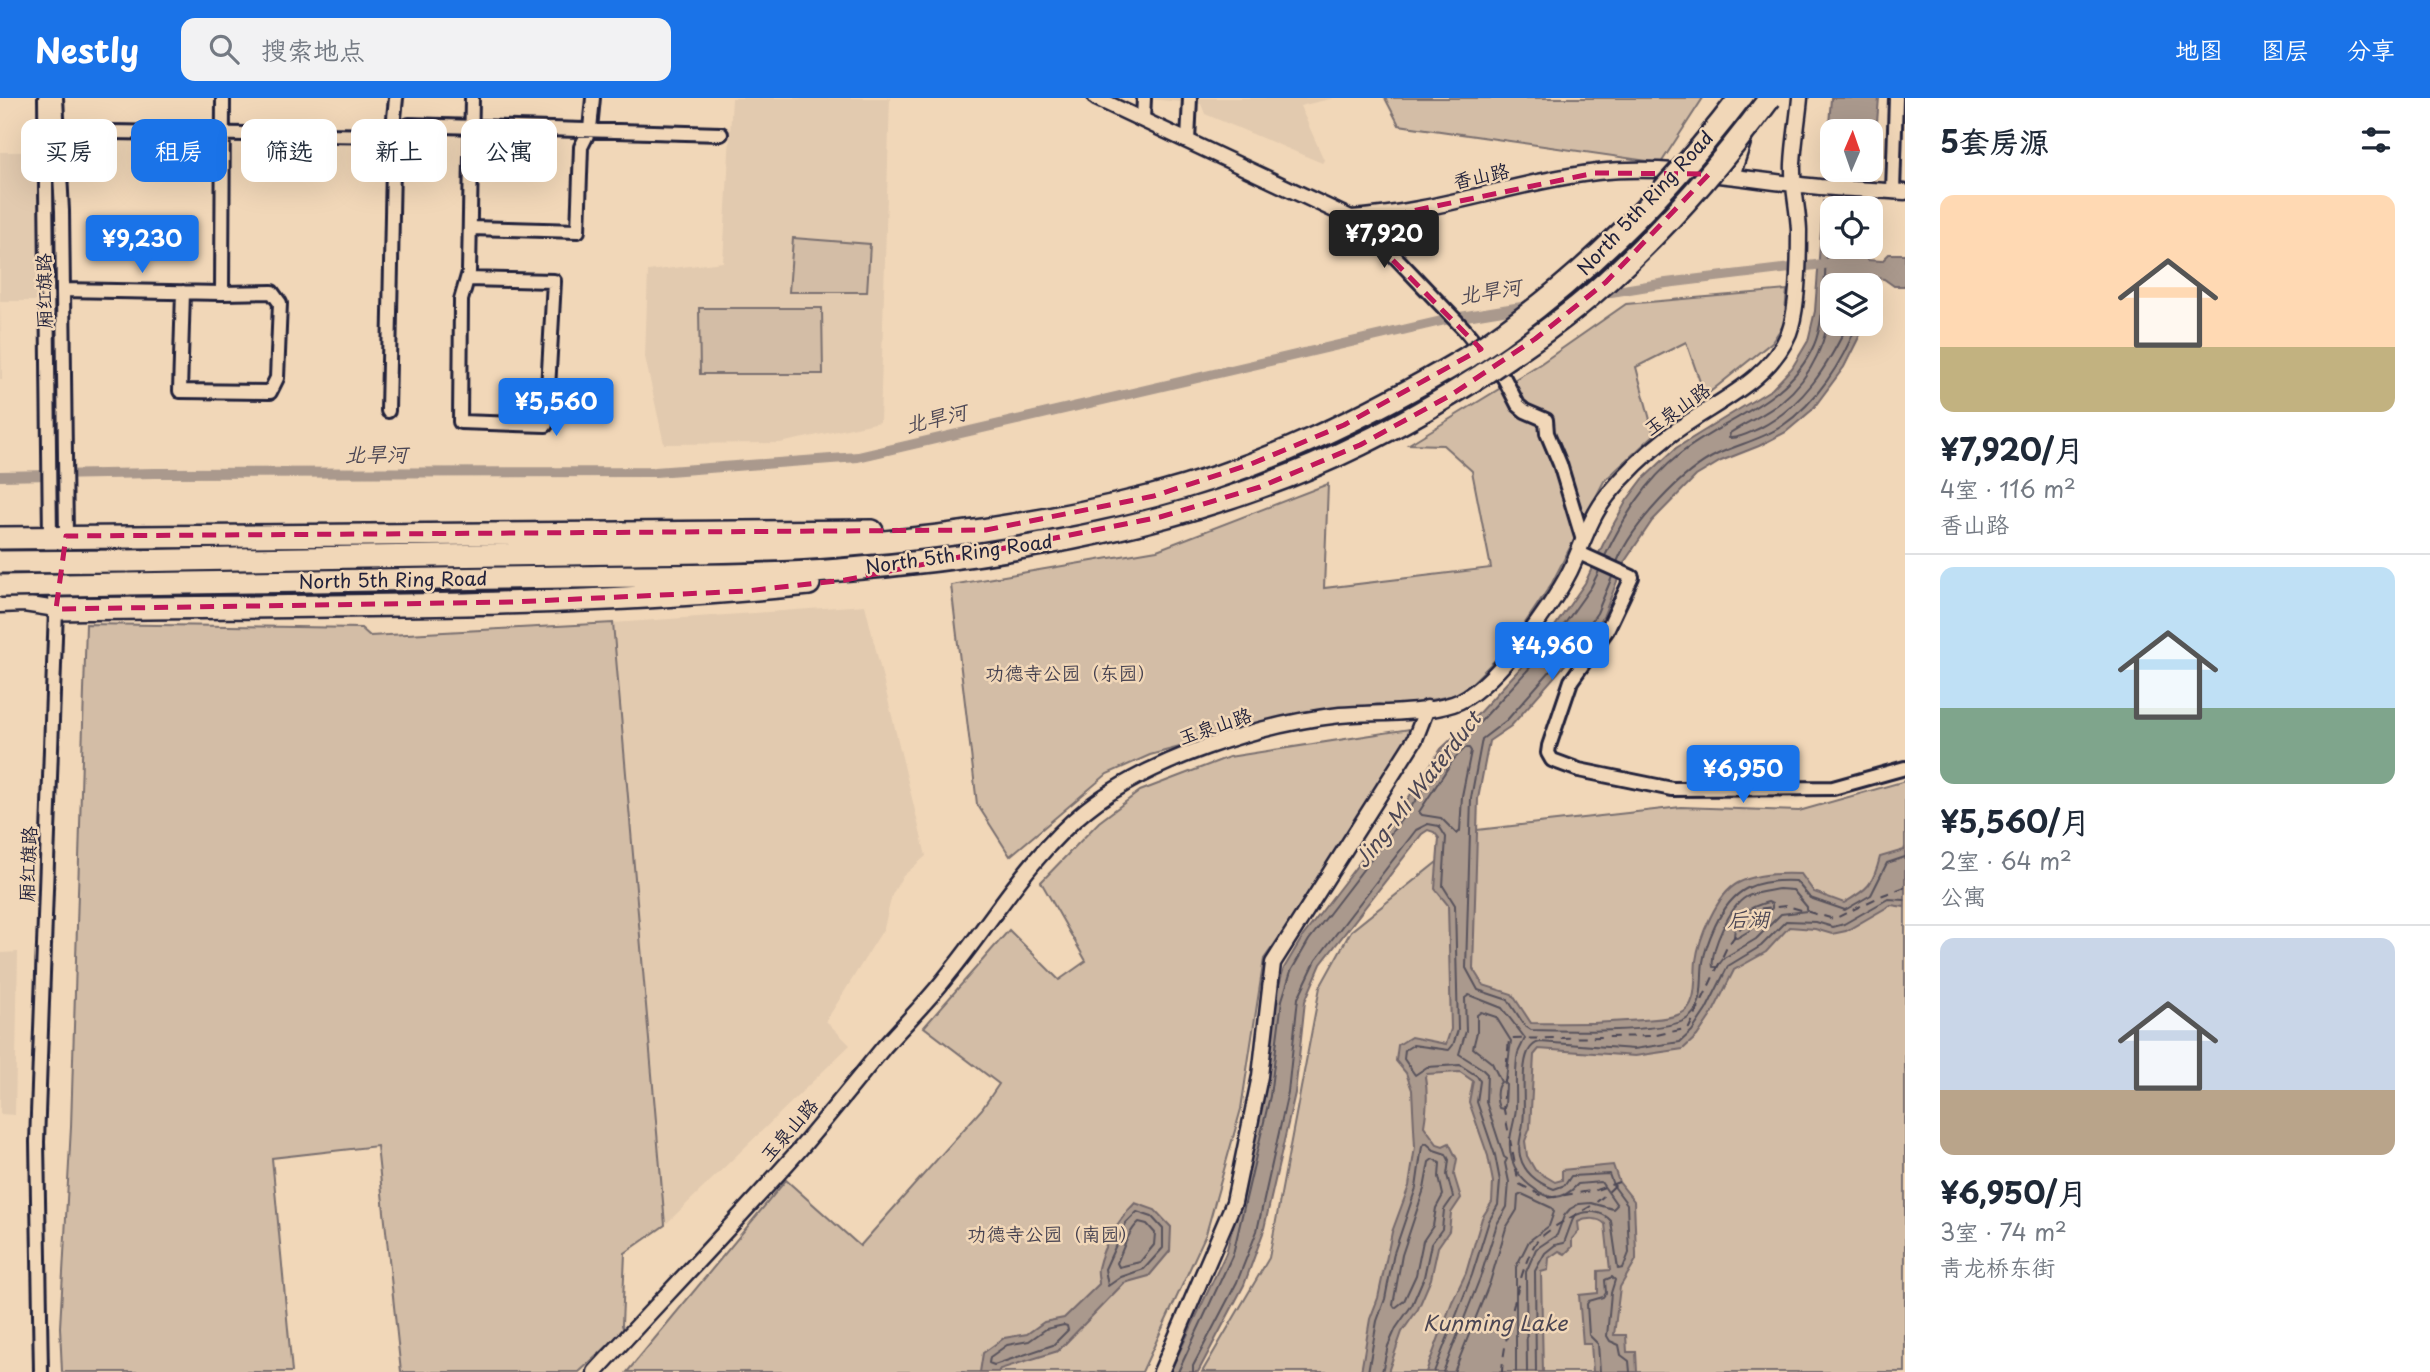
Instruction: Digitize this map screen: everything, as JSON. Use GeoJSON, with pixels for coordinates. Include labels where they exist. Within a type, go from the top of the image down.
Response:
{"type":"FeatureCollection","features":[{"type":"Feature","properties":{"kind":"highway","name":"North 5th Ring Road"},"geometry":{"type":"LineString","coordinates":[[0,562],[839,547],[986,530],[1154,496],[1251,464],[1344,425],[1410,391],[1514,326],[1595,261],[1685,166],[1740,98]]}},
{"type":"Feature","properties":{"kind":"highway","name":"North 5th Ring Road"},"geometry":{"type":"LineString","coordinates":[[0,586],[838,570],[1037,545],[1160,517],[1260,486],[1360,445],[1451,395],[1535,340],[1606,282],[1680,208],[1770,98]]}},
{"type":"Feature","properties":{"kind":"highway"},"geometry":{"type":"LineString","coordinates":[[0,538],[986,530]]}},
{"type":"Feature","properties":{"kind":"highway"},"geometry":{"type":"LineString","coordinates":[[55,609],[514,602],[746,591],[845,580],[970,555]]}},
{"type":"Feature","properties":{"kind":"street","name":"厢红旗路"},"geometry":{"type":"LineString","coordinates":[[45,98],[50,486],[58,537]]}},
{"type":"Feature","properties":{"kind":"street","name":"厢红旗路"},"geometry":{"type":"LineString","coordinates":[[41,1372],[37,1142],[58,537],[65,485],[62,211],[56,98]]}},
{"type":"Feature","properties":{"kind":"street"},"geometry":{"type":"LineString","coordinates":[[223,98],[223,119]]}},
{"type":"Feature","properties":{"kind":"street"},"geometry":{"type":"LineString","coordinates":[[394,119],[396,98]]}},
{"type":"Feature","properties":{"kind":"street"},"geometry":{"type":"LineString","coordinates":[[472,98],[472,119]]}},
{"type":"Feature","properties":{"kind":"street"},"geometry":{"type":"LineString","coordinates":[[470,228],[578,231],[581,148],[590,129],[593,98]]}},
{"type":"Feature","properties":{"kind":"street","name":"香山路"},"geometry":{"type":"LineString","coordinates":[[1096,98],[1351,218],[1388,216],[1595,173],[1642,170],[1795,183]]}},
{"type":"Feature","properties":{"kind":"street"},"geometry":{"type":"LineString","coordinates":[[1143,119],[1144,98]]}},
{"type":"Feature","properties":{"kind":"street"},"geometry":{"type":"LineString","coordinates":[[1188,141],[1190,98]]}},
{"type":"Feature","properties":{"kind":"street"},"geometry":{"type":"LineString","coordinates":[[1732,177],[1757,98]]}},
{"type":"Feature","properties":{"kind":"street","name":"玉泉山路"},"geometry":{"type":"LineString","coordinates":[[596,1372],[799,1149],[947,977],[1019,880],[1063,830],[1081,814],[1125,782],[1172,761],[1234,739],[1278,726],[1336,716],[1454,704],[1471,695],[1490,678],[1551,602],[1579,553],[1600,505],[1630,469],[1670,435],[1739,390],[1772,362],[1790,330],[1796,289],[1799,230],[1793,166],[1800,98]]}},
{"type":"Feature","properties":{"kind":"street"},"geometry":{"type":"LineString","coordinates":[[1795,183],[1899,191],[1896,98]]}},
{"type":"Feature","properties":{"kind":"street"},"geometry":{"type":"LineString","coordinates":[[557,128],[721,134]]}},
{"type":"Feature","properties":{"kind":"street"},"geometry":{"type":"LineString","coordinates":[[227,134],[351,136]]}},
{"type":"Feature","properties":{"kind":"street"},"geometry":{"type":"LineString","coordinates":[[222,293],[223,182]]}},
{"type":"Feature","properties":{"kind":"street"},"geometry":{"type":"LineString","coordinates":[[388,411],[392,182]]}},
{"type":"Feature","properties":{"kind":"street"},"geometry":{"type":"LineString","coordinates":[[467,279],[554,281],[546,425],[460,422],[461,300],[467,279],[471,182]]}},
{"type":"Feature","properties":{"kind":"street"},"geometry":{"type":"LineString","coordinates":[[1351,218],[1384,245],[1464,329],[1504,377],[1518,405],[1546,420],[1547,433],[1560,464],[1582,537]]}},
{"type":"Feature","properties":{"kind":"street"},"geometry":{"type":"LineString","coordinates":[[63,290],[272,292],[280,303],[276,378],[270,392],[180,391],[183,292]]}},
{"type":"Feature","properties":{"kind":"street"},"geometry":{"type":"LineString","coordinates":[[1579,553],[1632,577],[1606,630],[1571,681],[1549,746],[1548,753],[1552,760],[1578,771],[1672,789],[1833,788],[1905,768]]}},
{"type":"Feature","properties":{"kind":"street"},"geometry":{"type":"LineString","coordinates":[[0,605],[24,604],[55,609]]}},
{"type":"Feature","properties":{"kind":"street"},"geometry":{"type":"LineString","coordinates":[[1161,1372],[1234,1202],[1260,1076],[1273,963],[1415,739],[1427,708]]}},
{"type":"Feature","properties":{"kind":"highlighted area"},"geometry":{"type":"Polygon","coordinates":[[[1595,173],[1709,174],[1606,282],[1535,339],[1451,395],[1360,445],[1260,487],[1160,517],[845,580],[746,591],[514,602],[56,609],[66,536],[986,530],[1154,496],[1251,464],[1344,425],[1481,349],[1351,218],[1388,216],[1595,173]]]}},
{"type":"Feature","properties":{"kind":"shaded area"},"geometry":{"type":"Polygon","coordinates":[[[732,98],[890,98],[880,422],[780,443],[664,444],[645,357],[648,271],[723,262],[732,98]]]}},
{"type":"Feature","properties":{"kind":"shaded area"},"geometry":{"type":"Polygon","coordinates":[[[1140,98],[1334,98],[1300,106],[1324,160],[1322,163],[1205,114],[1201,104],[1140,98]]]}},
{"type":"Feature","properties":{"kind":"shaded area"},"geometry":{"type":"Polygon","coordinates":[[[0,152],[21,152],[21,182],[37,182],[39,301],[0,301],[0,152]]]}},
{"type":"Feature","properties":{"kind":"shaded area"},"geometry":{"type":"Polygon","coordinates":[[[0,301],[2,379],[0,379],[0,301]]]}},
{"type":"Feature","properties":{"kind":"shaded area"},"geometry":{"type":"Polygon","coordinates":[[[865,605],[926,856],[902,877],[892,895],[884,928],[826,1021],[850,1045],[665,1225],[613,623],[865,605]]]}},
{"type":"Feature","properties":{"kind":"shaded area"},"geometry":{"type":"Polygon","coordinates":[[[18,952],[15,1115],[0,1114],[0,953],[18,952]]]}},
{"type":"Feature","properties":{"kind":"green space"},"geometry":{"type":"Polygon","coordinates":[[[1385,98],[1703,98],[1661,163],[1399,125],[1385,98]]]}},
{"type":"Feature","properties":{"kind":"green space"},"geometry":{"type":"Polygon","coordinates":[[[793,238],[870,244],[867,292],[789,292],[793,238]]]}},
{"type":"Feature","properties":{"kind":"green space","name":"功德寺公园（东园）"},"geometry":{"type":"Polygon","coordinates":[[[1787,290],[1784,324],[1772,342],[1705,396],[1686,342],[1636,367],[1654,435],[1604,481],[1552,583],[1511,644],[1461,694],[1393,707],[1379,704],[1299,715],[1150,755],[1107,774],[1010,856],[977,804],[951,585],[1157,550],[1328,484],[1324,588],[1491,568],[1472,471],[1443,445],[1409,444],[1540,364],[1626,304],[1787,290]]]}},
{"type":"Feature","properties":{"kind":"green space"},"geometry":{"type":"Polygon","coordinates":[[[699,308],[822,308],[823,374],[700,374],[699,308]]]}},
{"type":"Feature","properties":{"kind":"green space"},"geometry":{"type":"Polygon","coordinates":[[[613,623],[665,1225],[625,1253],[624,1331],[579,1372],[401,1372],[377,1146],[272,1158],[292,1372],[62,1372],[60,1327],[71,1127],[86,624],[361,628],[370,636],[613,623]]]}},
{"type":"Feature","properties":{"kind":"green space","name":"功德寺公园（南园）"},"geometry":{"type":"Polygon","coordinates":[[[1429,726],[1264,959],[1241,1109],[1206,1234],[1142,1372],[627,1372],[786,1180],[860,1246],[982,1109],[999,1084],[924,1027],[1009,930],[1059,980],[1086,961],[1041,882],[1099,822],[1140,791],[1229,757],[1429,726]]]}},
{"type":"Feature","properties":{"kind":"green space"},"geometry":{"type":"Polygon","coordinates":[[[1905,781],[1905,1372],[1202,1372],[1269,1258],[1320,987],[1351,931],[1477,830],[1681,807],[1799,811],[1905,781]]]}},
{"type":"Feature","properties":{"kind":"water"},"geometry":{"type":"Polygon","coordinates":[[[1831,98],[1879,98],[1877,119],[1829,119],[1831,98]]]}},
{"type":"Feature","properties":{"kind":"water"},"geometry":{"type":"Polygon","coordinates":[[[1825,182],[1872,182],[1871,196],[1824,196],[1825,182]]]}},
{"type":"Feature","properties":{"kind":"water"},"geometry":{"type":"Polygon","coordinates":[[[1820,244],[1820,259],[1882,261],[1889,254],[1905,254],[1905,286],[1894,286],[1883,279],[1883,273],[1820,273],[1820,336],[1860,336],[1844,367],[1812,410],[1786,432],[1721,461],[1696,476],[1652,521],[1625,561],[1603,617],[1586,641],[1511,726],[1489,741],[1478,799],[1473,969],[1483,985],[1512,994],[1531,1023],[1615,1022],[1662,1019],[1680,1014],[1686,1010],[1693,998],[1696,961],[1705,929],[1716,906],[1738,883],[1760,876],[1801,874],[1814,892],[1844,903],[1868,885],[1875,874],[1880,857],[1904,850],[1905,847],[1905,907],[1891,905],[1846,931],[1832,934],[1815,929],[1789,927],[1766,952],[1734,970],[1712,1014],[1697,1036],[1683,1049],[1635,1056],[1539,1049],[1534,1055],[1530,1128],[1525,1141],[1527,1156],[1535,1170],[1555,1182],[1562,1180],[1562,1170],[1613,1165],[1619,1182],[1634,1201],[1636,1260],[1620,1287],[1614,1335],[1626,1335],[1627,1352],[1636,1352],[1637,1372],[1593,1372],[1591,1344],[1583,1344],[1579,1295],[1598,1293],[1598,1271],[1610,1270],[1605,1224],[1592,1219],[1578,1222],[1579,1231],[1572,1239],[1572,1247],[1565,1254],[1559,1251],[1549,1258],[1548,1270],[1541,1272],[1543,1372],[1426,1372],[1452,1302],[1466,1273],[1482,1218],[1492,1202],[1493,1182],[1488,1156],[1469,1102],[1473,1081],[1460,1072],[1427,1074],[1425,1077],[1427,1101],[1424,1126],[1437,1144],[1443,1146],[1449,1143],[1457,1159],[1454,1175],[1461,1198],[1451,1213],[1449,1231],[1438,1247],[1431,1279],[1418,1309],[1402,1332],[1388,1372],[1361,1372],[1370,1319],[1378,1298],[1392,1232],[1409,1186],[1415,1147],[1412,1090],[1406,1073],[1396,1061],[1398,1045],[1411,1037],[1446,1044],[1451,1029],[1448,905],[1435,889],[1439,838],[1428,830],[1422,834],[1321,964],[1305,1001],[1295,1093],[1263,1233],[1244,1285],[1198,1372],[1170,1372],[1226,1253],[1246,1175],[1275,998],[1284,968],[1303,936],[1405,803],[1441,749],[1476,716],[1541,646],[1585,583],[1627,500],[1643,479],[1676,448],[1772,389],[1792,368],[1808,341],[1815,311],[1820,244]]]}},
{"type":"Feature","properties":{"kind":"water"},"geometry":{"type":"Polygon","coordinates":[[[1135,1203],[1155,1210],[1171,1227],[1170,1251],[1149,1276],[1124,1283],[1058,1351],[1000,1369],[998,1372],[980,1372],[983,1353],[1004,1338],[1027,1334],[1044,1322],[1064,1318],[1099,1284],[1098,1268],[1104,1250],[1123,1217],[1135,1203]]]}},
{"type":"Feature","properties":{"kind":"pier"},"geometry":{"type":"Polygon","coordinates":[[[1821,182],[1876,182],[1875,196],[1820,196],[1821,182]]]}},
{"type":"Feature","properties":{"kind":"waterway","name":"北旱河"},"geometry":{"type":"LineString","coordinates":[[1599,294],[1832,263]]}},
{"type":"Feature","properties":{"kind":"waterway","name":"北旱河"},"geometry":{"type":"LineString","coordinates":[[0,476],[655,472],[858,457],[1454,318],[1534,305]]}},
{"type":"Feature","properties":{"kind":"ferry route"},"geometry":{"type":"LineString","coordinates":[[1619,1182],[1596,1190],[1547,1198],[1519,1184],[1503,1105],[1509,1039],[1652,1036],[1689,1028],[1727,947],[1754,909],[1787,906],[1834,919],[1905,887]]}},
{"type":"Feature","properties":{"kind":"ferry route"},"geometry":{"type":"LineString","coordinates":[[1502,1372],[1514,1302],[1533,1248],[1546,1233],[1594,1204],[1618,1183]]}},
{"type":"Feature","properties":{"kind":"water label","name":"Jing-Mi Waterduct"},"geometry":{"type":"Point","coordinates":[1418,790]}},
{"type":"Feature","properties":{"kind":"water label","name":"后湖"},"geometry":{"type":"Point","coordinates":[1748,920]}},
{"type":"Feature","properties":{"kind":"water label","name":"Kunming Lake"},"geometry":{"type":"Point","coordinates":[1495,1324]}}]}
